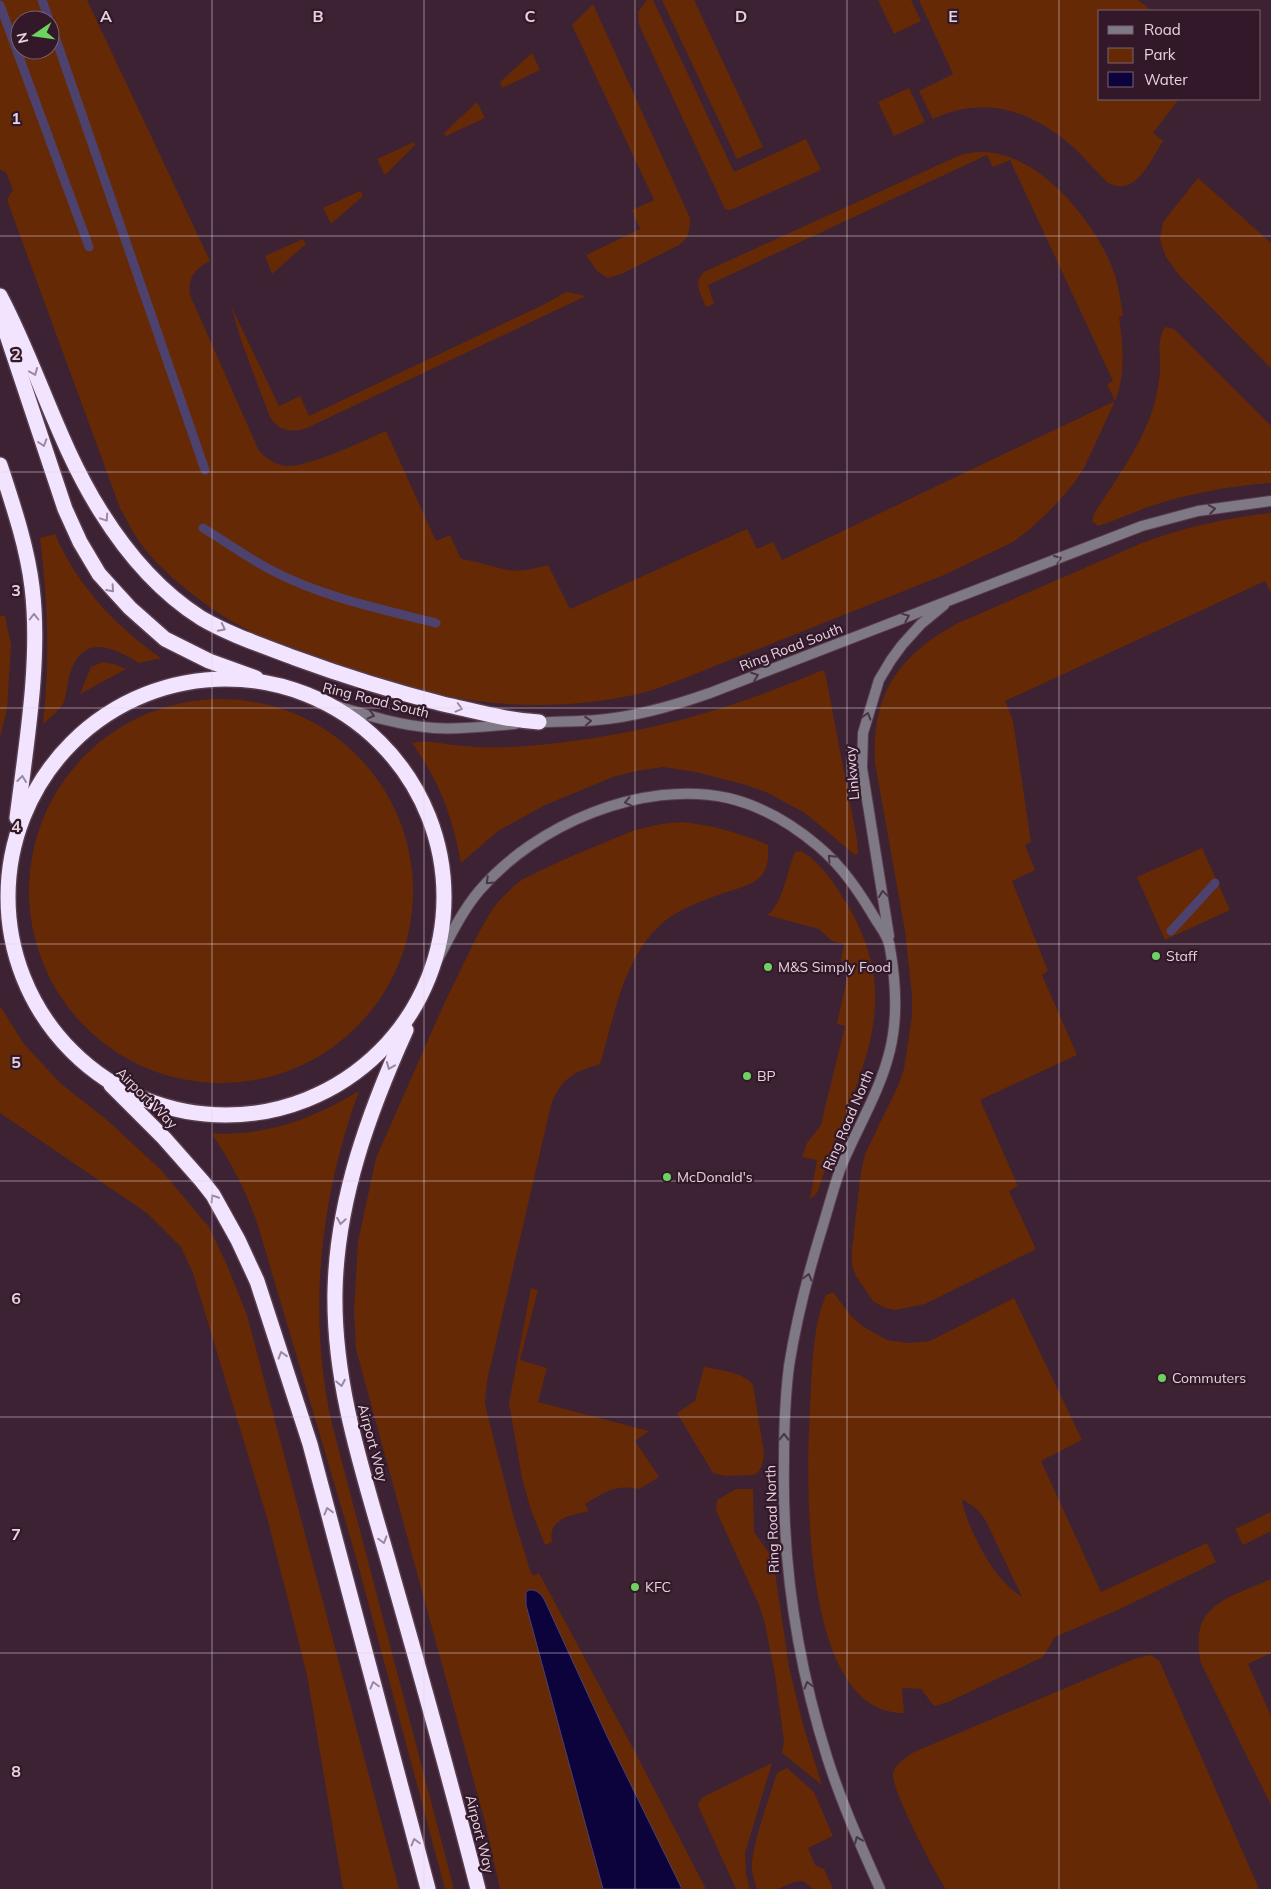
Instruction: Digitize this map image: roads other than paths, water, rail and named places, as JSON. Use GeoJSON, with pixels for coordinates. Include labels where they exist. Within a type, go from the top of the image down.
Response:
{"type":"FeatureCollection","features":[{"type":"Feature","properties":{"kind":"highway"},"geometry":{"type":"LineString","coordinates":[[0,296],[16,327],[57,427],[92,498],[129,551],[150,575],[177,600],[201,617],[236,635],[363,682],[485,715],[539,722]]}},
{"type":"Feature","properties":{"kind":"highway"},"geometry":{"type":"LineString","coordinates":[[0,314],[68,516],[98,574],[130,608],[165,638],[210,660],[307,697],[335,710],[378,739],[403,763],[423,794],[438,843],[445,884],[443,930],[431,972],[417,1006],[382,1049],[345,1080],[318,1094],[260,1113],[214,1116],[175,1110],[134,1092],[90,1065],[67,1047],[31,1000],[20,976],[12,942],[8,908],[9,870],[14,844],[31,692],[34,616],[32,585],[26,554],[0,466]]}},
{"type":"Feature","properties":{"kind":"highway"},"geometry":{"type":"LineString","coordinates":[[14,844],[25,811],[40,779],[64,748],[90,725],[135,700],[174,684],[206,680],[270,683]]}},
{"type":"Feature","properties":{"kind":"highway","name":"Airport Way"},"geometry":{"type":"LineString","coordinates":[[417,1006],[376,1102],[346,1196],[336,1271],[336,1348],[340,1376],[354,1438],[443,1752],[478,1889]]}},
{"type":"Feature","properties":{"kind":"highway","name":"Airport Way"},"geometry":{"type":"LineString","coordinates":[[90,1065],[164,1138],[213,1195],[238,1240],[257,1280],[310,1444],[428,1889]]}},
{"type":"Feature","properties":{"kind":"street","name":"Ring Road South"},"geometry":{"type":"LineString","coordinates":[[307,697],[429,728],[461,728],[598,720],[637,714],[710,694],[950,599],[1142,526],[1198,511],[1271,501]]}},
{"type":"Feature","properties":{"kind":"street","name":"Linkway"},"geometry":{"type":"LineString","coordinates":[[890,942],[862,768],[863,733],[879,680],[891,660],[921,624],[950,599]]}},
{"type":"Feature","properties":{"kind":"street","name":"Ring Road North"},"geometry":{"type":"LineString","coordinates":[[431,972],[464,911],[476,894],[529,845],[574,820],[603,809],[645,798],[676,795],[703,795],[728,798],[758,808],[801,832],[829,855],[856,886],[890,942],[896,997],[890,1050],[879,1082],[841,1168],[807,1281],[789,1367],[784,1410],[786,1552],[792,1615],[827,1757],[857,1838],[880,1887]]}},
{"type":"Feature","properties":{"kind":"water"},"geometry":{"type":"Polygon","coordinates":[[[529,1590],[539,1593],[545,1601],[607,1736],[682,1889],[603,1889],[526,1605],[526,1592],[529,1590]]]}},
{"type":"Feature","properties":{"kind":"waterway"},"geometry":{"type":"LineString","coordinates":[[42,0],[46,10]]}},
{"type":"Feature","properties":{"kind":"waterway"},"geometry":{"type":"LineString","coordinates":[[0,5],[89,247]]}},
{"type":"Feature","properties":{"kind":"waterway"},"geometry":{"type":"LineString","coordinates":[[60,51],[205,470]]}},
{"type":"Feature","properties":{"kind":"waterway"},"geometry":{"type":"LineString","coordinates":[[203,528],[262,565],[311,588],[373,607],[436,623]]}},
{"type":"Feature","properties":{"kind":"waterway"},"geometry":{"type":"LineString","coordinates":[[1171,931],[1215,883]]}},
{"type":"Feature","properties":{"kind":"place","name":"Staff"},"geometry":{"type":"Point","coordinates":[1156,956]}},
{"type":"Feature","properties":{"kind":"place","name":"M&S Simply Food"},"geometry":{"type":"Point","coordinates":[768,967]}},
{"type":"Feature","properties":{"kind":"place","name":"BP"},"geometry":{"type":"Point","coordinates":[747,1076]}},
{"type":"Feature","properties":{"kind":"place","name":"McDonald's"},"geometry":{"type":"Point","coordinates":[667,1177]}},
{"type":"Feature","properties":{"kind":"place","name":"Commuters"},"geometry":{"type":"Point","coordinates":[1162,1378]}},
{"type":"Feature","properties":{"kind":"place","name":"KFC"},"geometry":{"type":"Point","coordinates":[635,1587]}}]}
